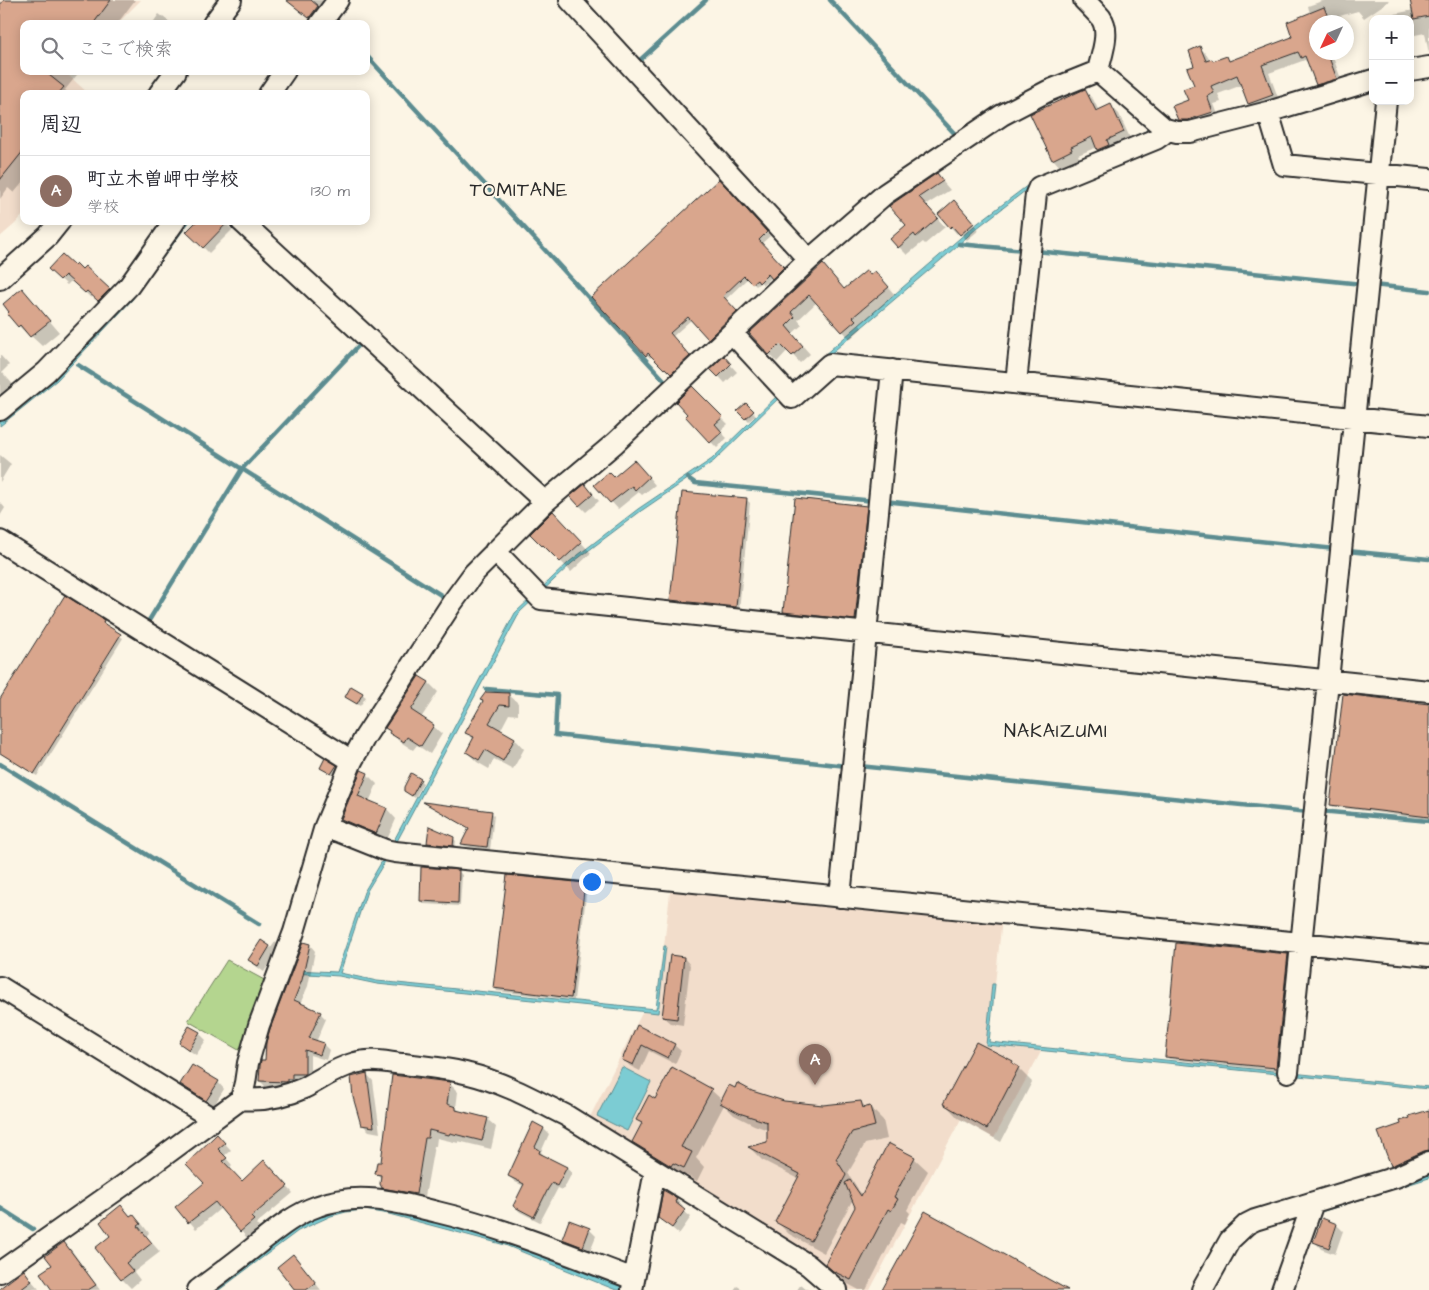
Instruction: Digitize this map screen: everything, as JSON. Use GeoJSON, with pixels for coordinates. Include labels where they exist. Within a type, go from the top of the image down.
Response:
{"type":"FeatureCollection","features":[{"type":"Feature","properties":{"kind":"street"},"geometry":{"type":"LineString","coordinates":[[216,20],[231,0]]}},
{"type":"Feature","properties":{"kind":"street"},"geometry":{"type":"LineString","coordinates":[[323,20],[338,0]]}},
{"type":"Feature","properties":{"kind":"street"},"geometry":{"type":"LineString","coordinates":[[570,0],[809,260]]}},
{"type":"Feature","properties":{"kind":"street"},"geometry":{"type":"LineString","coordinates":[[1084,0],[1102,20],[1105,29],[1098,70]]}},
{"type":"Feature","properties":{"kind":"street"},"geometry":{"type":"LineString","coordinates":[[1414,69],[1429,67]]}},
{"type":"Feature","properties":{"kind":"street"},"geometry":{"type":"LineString","coordinates":[[0,1272],[135,1177],[241,1099],[248,1063],[259,1025],[294,932],[326,826],[352,761],[365,737],[452,603],[474,573],[495,550],[545,502],[615,443],[809,260],[885,194],[1002,115],[1048,90],[1098,70]]}},
{"type":"Feature","properties":{"kind":"street"},"geometry":{"type":"LineString","coordinates":[[1098,70],[1161,134]]}},
{"type":"Feature","properties":{"kind":"street"},"geometry":{"type":"LineString","coordinates":[[162,90],[173,75]]}},
{"type":"Feature","properties":{"kind":"street"},"geometry":{"type":"LineString","coordinates":[[272,90],[282,75]]}},
{"type":"Feature","properties":{"kind":"street"},"geometry":{"type":"LineString","coordinates":[[1016,383],[1036,194],[1039,187],[1161,134],[1190,132],[1269,118],[1369,81]]}},
{"type":"Feature","properties":{"kind":"street"},"geometry":{"type":"LineString","coordinates":[[1288,1072],[1386,105]]}},
{"type":"Feature","properties":{"kind":"street"},"geometry":{"type":"LineString","coordinates":[[1269,118],[1284,164],[1429,179]]}},
{"type":"Feature","properties":{"kind":"street"},"geometry":{"type":"LineString","coordinates":[[0,279],[48,236],[57,225]]}},
{"type":"Feature","properties":{"kind":"street"},"geometry":{"type":"LineString","coordinates":[[0,410],[46,372],[129,286],[172,225]]}},
{"type":"Feature","properties":{"kind":"street"},"geometry":{"type":"LineString","coordinates":[[245,225],[545,502]]}},
{"type":"Feature","properties":{"kind":"street"},"geometry":{"type":"LineString","coordinates":[[732,333],[792,398],[830,364],[1429,426]]}},
{"type":"Feature","properties":{"kind":"street"},"geometry":{"type":"LineString","coordinates":[[840,897],[892,370]]}},
{"type":"Feature","properties":{"kind":"street"},"geometry":{"type":"LineString","coordinates":[[0,541],[352,761]]}},
{"type":"Feature","properties":{"kind":"street"},"geometry":{"type":"LineString","coordinates":[[495,550],[537,595],[866,634],[1429,692]]}},
{"type":"Feature","properties":{"kind":"street"},"geometry":{"type":"LineString","coordinates":[[326,826],[390,851],[1429,956]]}},
{"type":"Feature","properties":{"kind":"street"},"geometry":{"type":"LineString","coordinates":[[0,987],[213,1120]]}},
{"type":"Feature","properties":{"kind":"street"},"geometry":{"type":"LineString","coordinates":[[241,1099],[274,1098],[293,1092],[341,1067],[357,1062],[369,1061],[446,1069],[470,1074],[528,1096],[566,1116],[808,1265],[837,1290]]}},
{"type":"Feature","properties":{"kind":"street"},"geometry":{"type":"LineString","coordinates":[[1202,1290],[1230,1240],[1247,1224],[1396,1177],[1429,1162]]}},
{"type":"Feature","properties":{"kind":"street"},"geometry":{"type":"LineString","coordinates":[[198,1290],[289,1220],[319,1206],[352,1199],[369,1198],[396,1201],[470,1220],[556,1249],[636,1286],[655,1171]]}},
{"type":"Feature","properties":{"kind":"street"},"geometry":{"type":"LineString","coordinates":[[1283,1290],[1313,1202]]}},
{"type":"Feature","properties":{"kind":"shaded area"},"geometry":{"type":"Polygon","coordinates":[[[0,0],[141,0],[121,20],[20,20],[20,75],[68,75],[85,90],[20,90],[20,218],[0,237],[0,0]]]}},
{"type":"Feature","properties":{"kind":"shaded area"},"geometry":{"type":"Polygon","coordinates":[[[671,884],[1002,919],[995,984],[992,984],[986,1045],[1042,1050],[994,1138],[961,1119],[870,1290],[848,1290],[812,1260],[588,1121],[643,1011],[658,1012],[671,884]]]}},
{"type":"Feature","properties":{"kind":"green space"},"geometry":{"type":"Polygon","coordinates":[[[227,960],[268,982],[244,1053],[188,1021],[227,960]]]}},
{"type":"Feature","properties":{"kind":"water"},"geometry":{"type":"Polygon","coordinates":[[[1369,90],[1369,92],[1198,141],[1187,143],[1165,140],[1034,184],[977,228],[782,395],[714,461],[641,511],[572,563],[520,612],[395,845],[367,891],[340,973],[377,981],[656,1009],[664,946],[666,946],[658,1013],[377,984],[339,976],[293,973],[294,970],[337,972],[364,892],[392,844],[515,613],[569,562],[638,509],[712,459],[780,393],[974,226],[1032,182],[1150,129],[1369,90]]]}},
{"type":"Feature","properties":{"kind":"water"},"geometry":{"type":"Polygon","coordinates":[[[181,225],[187,225],[132,300],[57,380],[0,426],[0,421],[53,378],[181,225]]]}},
{"type":"Feature","properties":{"kind":"water"},"geometry":{"type":"Polygon","coordinates":[[[992,984],[995,984],[989,1042],[1429,1087],[1429,1089],[986,1045],[992,984]]]}},
{"type":"Feature","properties":{"kind":"water"},"geometry":{"type":"Polygon","coordinates":[[[622,1067],[651,1082],[627,1131],[597,1116],[622,1067]]]}},
{"type":"Feature","properties":{"kind":"water"},"geometry":{"type":"Polygon","coordinates":[[[1429,1175],[1429,1178],[1321,1212],[1293,1290],[1289,1290],[1318,1209],[1429,1175]]]}},
{"type":"Feature","properties":{"kind":"water"},"geometry":{"type":"Polygon","coordinates":[[[343,1208],[390,1210],[506,1241],[628,1290],[616,1290],[505,1245],[389,1214],[364,1210],[331,1216],[298,1231],[219,1290],[211,1290],[295,1227],[309,1219],[343,1208]]]}},
{"type":"Feature","properties":{"kind":"building"},"geometry":{"type":"Polygon","coordinates":[[[4,0],[111,0],[96,20],[20,20],[20,75],[49,75],[64,87],[61,90],[20,90],[20,155],[0,180],[0,5],[4,0]]]}},
{"type":"Feature","properties":{"kind":"building"},"geometry":{"type":"Polygon","coordinates":[[[286,0],[311,0],[318,6],[309,18],[286,0]]]}},
{"type":"Feature","properties":{"kind":"building"},"geometry":{"type":"Polygon","coordinates":[[[1410,0],[1429,0],[1429,16],[1414,19],[1410,0]]]}},
{"type":"Feature","properties":{"kind":"building"},"geometry":{"type":"Polygon","coordinates":[[[1324,7],[1327,15],[1309,15],[1309,60],[1330,60],[1337,79],[1316,85],[1305,56],[1301,58],[1298,52],[1262,65],[1273,95],[1248,104],[1237,75],[1211,86],[1214,93],[1207,96],[1213,112],[1188,120],[1178,120],[1172,106],[1188,100],[1183,89],[1194,85],[1187,68],[1194,66],[1189,51],[1200,46],[1206,61],[1212,59],[1213,61],[1227,56],[1229,61],[1292,37],[1287,22],[1324,7]]]}},
{"type":"Feature","properties":{"kind":"building"},"geometry":{"type":"Polygon","coordinates":[[[1085,89],[1096,111],[1111,104],[1124,132],[1107,140],[1109,145],[1097,150],[1092,137],[1071,147],[1072,150],[1052,160],[1030,114],[1085,89]]]}},
{"type":"Feature","properties":{"kind":"building"},"geometry":{"type":"Polygon","coordinates":[[[937,173],[943,181],[919,197],[938,218],[916,237],[914,234],[898,248],[890,239],[906,225],[889,206],[937,173]]]}},
{"type":"Feature","properties":{"kind":"building"},"geometry":{"type":"Polygon","coordinates":[[[719,179],[767,232],[759,240],[784,267],[772,279],[768,274],[759,283],[757,280],[752,284],[744,276],[723,296],[737,311],[708,339],[688,317],[670,333],[690,356],[671,374],[648,353],[646,356],[591,297],[719,179]]]}},
{"type":"Feature","properties":{"kind":"building"},"geometry":{"type":"Polygon","coordinates":[[[954,200],[974,223],[960,235],[952,226],[950,228],[938,214],[954,200]]]}},
{"type":"Feature","properties":{"kind":"building"},"geometry":{"type":"Polygon","coordinates":[[[193,225],[225,225],[203,248],[186,232],[193,225]]]}},
{"type":"Feature","properties":{"kind":"building"},"geometry":{"type":"Polygon","coordinates":[[[62,254],[74,265],[76,263],[82,269],[85,266],[110,289],[98,301],[87,291],[85,293],[65,275],[60,280],[48,269],[62,254]]]}},
{"type":"Feature","properties":{"kind":"building"},"geometry":{"type":"Polygon","coordinates":[[[823,264],[844,289],[867,270],[870,275],[875,271],[889,287],[853,317],[856,320],[842,332],[809,295],[791,312],[795,317],[786,326],[803,346],[792,356],[780,344],[769,355],[749,333],[823,264]]]}},
{"type":"Feature","properties":{"kind":"building"},"geometry":{"type":"Polygon","coordinates":[[[22,288],[50,321],[30,337],[7,314],[9,312],[3,304],[22,288]]]}},
{"type":"Feature","properties":{"kind":"building"},"geometry":{"type":"Polygon","coordinates":[[[724,356],[731,364],[718,377],[710,369],[724,356]]]}},
{"type":"Feature","properties":{"kind":"building"},"geometry":{"type":"Polygon","coordinates":[[[692,386],[723,417],[715,424],[722,432],[710,443],[685,416],[687,414],[676,402],[692,386]]]}},
{"type":"Feature","properties":{"kind":"building"},"geometry":{"type":"Polygon","coordinates":[[[746,403],[754,411],[745,419],[737,411],[746,403]]]}},
{"type":"Feature","properties":{"kind":"building"},"geometry":{"type":"Polygon","coordinates":[[[634,460],[649,477],[635,490],[632,486],[610,503],[594,485],[609,472],[614,477],[634,460]]]}},
{"type":"Feature","properties":{"kind":"building"},"geometry":{"type":"Polygon","coordinates":[[[585,484],[593,494],[579,506],[570,496],[585,484]]]}},
{"type":"Feature","properties":{"kind":"building"},"geometry":{"type":"Polygon","coordinates":[[[682,492],[747,498],[736,607],[670,600],[682,492]]]}},
{"type":"Feature","properties":{"kind":"building"},"geometry":{"type":"Polygon","coordinates":[[[795,498],[867,506],[855,620],[783,612],[795,498]]]}},
{"type":"Feature","properties":{"kind":"building"},"geometry":{"type":"Polygon","coordinates":[[[553,511],[582,542],[560,562],[530,534],[553,511]]]}},
{"type":"Feature","properties":{"kind":"building"},"geometry":{"type":"Polygon","coordinates":[[[65,595],[104,620],[103,623],[121,634],[34,774],[0,753],[0,699],[65,595]]]}},
{"type":"Feature","properties":{"kind":"building"},"geometry":{"type":"Polygon","coordinates":[[[419,676],[429,682],[411,710],[434,725],[421,746],[407,737],[404,742],[389,733],[390,731],[385,728],[419,676]]]}},
{"type":"Feature","properties":{"kind":"building"},"geometry":{"type":"Polygon","coordinates":[[[351,686],[363,693],[357,704],[345,697],[351,686]]]}},
{"type":"Feature","properties":{"kind":"building"},"geometry":{"type":"Polygon","coordinates":[[[486,692],[509,693],[509,706],[500,705],[489,723],[515,738],[503,761],[485,750],[479,760],[466,752],[474,737],[465,733],[483,701],[480,700],[486,692]]]}},
{"type":"Feature","properties":{"kind":"building"},"geometry":{"type":"Polygon","coordinates":[[[1343,694],[1429,704],[1429,817],[1330,805],[1343,694]]]}},
{"type":"Feature","properties":{"kind":"building"},"geometry":{"type":"Polygon","coordinates":[[[325,758],[337,765],[331,774],[320,768],[325,758]]]}},
{"type":"Feature","properties":{"kind":"building"},"geometry":{"type":"Polygon","coordinates":[[[361,770],[368,773],[358,796],[387,808],[376,834],[341,819],[361,770]]]}},
{"type":"Feature","properties":{"kind":"building"},"geometry":{"type":"Polygon","coordinates":[[[411,773],[421,779],[412,796],[404,791],[411,773]]]}},
{"type":"Feature","properties":{"kind":"building"},"geometry":{"type":"Polygon","coordinates":[[[423,802],[492,811],[487,847],[461,844],[469,828],[423,802]]]}},
{"type":"Feature","properties":{"kind":"building"},"geometry":{"type":"Polygon","coordinates":[[[429,826],[454,837],[453,846],[427,843],[429,826]]]}},
{"type":"Feature","properties":{"kind":"building"},"geometry":{"type":"Polygon","coordinates":[[[421,867],[459,870],[458,903],[420,901],[421,867]]]}},
{"type":"Feature","properties":{"kind":"building"},"geometry":{"type":"Polygon","coordinates":[[[507,875],[585,883],[571,998],[493,988],[507,875]]]}},
{"type":"Feature","properties":{"kind":"building"},"geometry":{"type":"Polygon","coordinates":[[[261,940],[270,946],[258,966],[248,960],[261,940]]]}},
{"type":"Feature","properties":{"kind":"building"},"geometry":{"type":"Polygon","coordinates":[[[303,942],[310,944],[302,980],[294,1000],[321,1012],[309,1038],[324,1043],[320,1055],[305,1050],[305,1074],[292,1074],[292,1079],[287,1079],[287,1082],[259,1081],[261,1060],[265,1060],[266,1042],[270,1029],[303,942]]]}},
{"type":"Feature","properties":{"kind":"building"},"geometry":{"type":"Polygon","coordinates":[[[1176,943],[1288,954],[1276,1068],[1165,1057],[1176,943]]]}},
{"type":"Feature","properties":{"kind":"building"},"geometry":{"type":"Polygon","coordinates":[[[670,955],[684,957],[677,1019],[662,1017],[670,955]]]}},
{"type":"Feature","properties":{"kind":"building"},"geometry":{"type":"Polygon","coordinates":[[[637,1025],[675,1044],[668,1058],[642,1045],[633,1065],[622,1060],[637,1025]]]}},
{"type":"Feature","properties":{"kind":"building"},"geometry":{"type":"Polygon","coordinates":[[[189,1026],[200,1032],[189,1050],[179,1043],[189,1026]]]}},
{"type":"Feature","properties":{"kind":"building"},"geometry":{"type":"Polygon","coordinates":[[[976,1042],[1013,1061],[1012,1063],[1019,1067],[987,1129],[943,1104],[976,1042]]]}},
{"type":"Feature","properties":{"kind":"building"},"geometry":{"type":"Polygon","coordinates":[[[192,1065],[219,1081],[206,1101],[180,1084],[192,1065]]]}},
{"type":"Feature","properties":{"kind":"building"},"geometry":{"type":"Polygon","coordinates":[[[672,1067],[712,1089],[681,1147],[692,1152],[684,1168],[673,1163],[671,1166],[632,1142],[642,1123],[636,1120],[649,1095],[655,1099],[672,1067]]]}},
{"type":"Feature","properties":{"kind":"building"},"geometry":{"type":"Polygon","coordinates":[[[367,1073],[374,1127],[361,1125],[353,1097],[351,1077],[367,1073]]]}},
{"type":"Feature","properties":{"kind":"building"},"geometry":{"type":"Polygon","coordinates":[[[392,1075],[450,1082],[447,1104],[456,1107],[456,1110],[488,1118],[482,1141],[429,1130],[428,1138],[425,1138],[416,1194],[382,1188],[380,1184],[381,1175],[375,1174],[377,1162],[381,1162],[392,1075]]]}},
{"type":"Feature","properties":{"kind":"building"},"geometry":{"type":"Polygon","coordinates":[[[737,1083],[752,1091],[784,1101],[823,1105],[861,1101],[863,1108],[870,1106],[875,1126],[852,1132],[836,1159],[846,1175],[811,1241],[775,1222],[800,1174],[748,1147],[767,1142],[767,1122],[739,1113],[720,1103],[729,1085],[735,1088],[737,1083]]]}},
{"type":"Feature","properties":{"kind":"building"},"geometry":{"type":"Polygon","coordinates":[[[1429,1110],[1429,1150],[1391,1166],[1378,1132],[1401,1124],[1400,1121],[1410,1118],[1409,1116],[1429,1110]]]}},
{"type":"Feature","properties":{"kind":"building"},"geometry":{"type":"Polygon","coordinates":[[[533,1122],[544,1128],[535,1147],[540,1150],[539,1153],[567,1167],[557,1186],[552,1183],[548,1189],[534,1217],[513,1206],[524,1184],[508,1176],[533,1122]]]}},
{"type":"Feature","properties":{"kind":"building"},"geometry":{"type":"Polygon","coordinates":[[[217,1134],[225,1143],[218,1149],[227,1158],[223,1161],[242,1181],[264,1160],[288,1186],[251,1217],[254,1220],[240,1232],[215,1202],[188,1223],[175,1207],[204,1183],[186,1164],[217,1134]]]}},
{"type":"Feature","properties":{"kind":"building"},"geometry":{"type":"Polygon","coordinates":[[[888,1143],[915,1157],[894,1197],[898,1199],[891,1211],[888,1209],[851,1280],[833,1271],[825,1264],[855,1207],[845,1183],[850,1180],[861,1196],[888,1143]]]}},
{"type":"Feature","properties":{"kind":"building"},"geometry":{"type":"Polygon","coordinates":[[[663,1190],[677,1198],[675,1202],[685,1210],[672,1228],[658,1218],[663,1190]]]}},
{"type":"Feature","properties":{"kind":"building"},"geometry":{"type":"Polygon","coordinates":[[[121,1205],[130,1216],[133,1214],[141,1224],[138,1226],[152,1243],[126,1263],[133,1271],[121,1280],[95,1248],[110,1236],[100,1222],[121,1205]]]}},
{"type":"Feature","properties":{"kind":"building"},"geometry":{"type":"Polygon","coordinates":[[[925,1211],[1068,1290],[882,1290],[925,1211]]]}},
{"type":"Feature","properties":{"kind":"building"},"geometry":{"type":"Polygon","coordinates":[[[1322,1218],[1337,1224],[1329,1248],[1313,1242],[1322,1218]]]}},
{"type":"Feature","properties":{"kind":"building"},"geometry":{"type":"Polygon","coordinates":[[[569,1220],[590,1228],[583,1247],[562,1239],[569,1220]]]}},
{"type":"Feature","properties":{"kind":"building"},"geometry":{"type":"Polygon","coordinates":[[[64,1242],[96,1285],[88,1290],[52,1290],[40,1273],[52,1265],[45,1256],[64,1242]]]}},
{"type":"Feature","properties":{"kind":"building"},"geometry":{"type":"Polygon","coordinates":[[[293,1254],[316,1283],[306,1290],[295,1290],[277,1267],[293,1254]]]}},
{"type":"Feature","properties":{"kind":"building"},"geometry":{"type":"Polygon","coordinates":[[[24,1270],[32,1281],[20,1290],[0,1290],[0,1288],[24,1270]]]}},
{"type":"Feature","properties":{"kind":"waterway"},"geometry":{"type":"LineString","coordinates":[[639,61],[706,0]]}},
{"type":"Feature","properties":{"kind":"waterway"},"geometry":{"type":"LineString","coordinates":[[830,0],[955,134]]}},
{"type":"Feature","properties":{"kind":"waterway"},"geometry":{"type":"LineString","coordinates":[[370,59],[666,382]]}},
{"type":"Feature","properties":{"kind":"waterway"},"geometry":{"type":"LineString","coordinates":[[959,244],[1025,250]]}},
{"type":"Feature","properties":{"kind":"waterway"},"geometry":{"type":"LineString","coordinates":[[1036,251],[1362,284]]}},
{"type":"Feature","properties":{"kind":"waterway"},"geometry":{"type":"LineString","coordinates":[[1373,285],[1429,291]]}},
{"type":"Feature","properties":{"kind":"waterway"},"geometry":{"type":"LineString","coordinates":[[148,622],[242,469],[362,342]]}},
{"type":"Feature","properties":{"kind":"waterway"},"geometry":{"type":"LineString","coordinates":[[78,365],[444,597]]}},
{"type":"Feature","properties":{"kind":"waterway"},"geometry":{"type":"LineString","coordinates":[[688,478],[695,483],[874,501]]}},
{"type":"Feature","properties":{"kind":"waterway"},"geometry":{"type":"LineString","coordinates":[[884,501],[1335,549]]}},
{"type":"Feature","properties":{"kind":"waterway"},"geometry":{"type":"LineString","coordinates":[[1347,551],[1429,559]]}},
{"type":"Feature","properties":{"kind":"waterway"},"geometry":{"type":"LineString","coordinates":[[486,689],[557,695],[555,735],[847,766]]}},
{"type":"Feature","properties":{"kind":"waterway"},"geometry":{"type":"LineString","coordinates":[[0,764],[259,924]]}},
{"type":"Feature","properties":{"kind":"waterway"},"geometry":{"type":"LineString","coordinates":[[859,766],[1309,812]]}},
{"type":"Feature","properties":{"kind":"waterway"},"geometry":{"type":"LineString","coordinates":[[1320,811],[1429,821]]}},
{"type":"Feature","properties":{"kind":"waterway"},"geometry":{"type":"LineString","coordinates":[[0,1208],[33,1229]]}},
{"type":"Feature","properties":{"kind":"place","name":"町立木曽岬中学校"},"geometry":{"type":"Point","coordinates":[815,1085]}},
{"type":"Feature","properties":{"kind":"district","name":"TOMITANE"},"geometry":{"type":"Point","coordinates":[519,190]}},
{"type":"Feature","properties":{"kind":"district","name":"NAKAIZUMI"},"geometry":{"type":"Point","coordinates":[1056,731]}}]}
